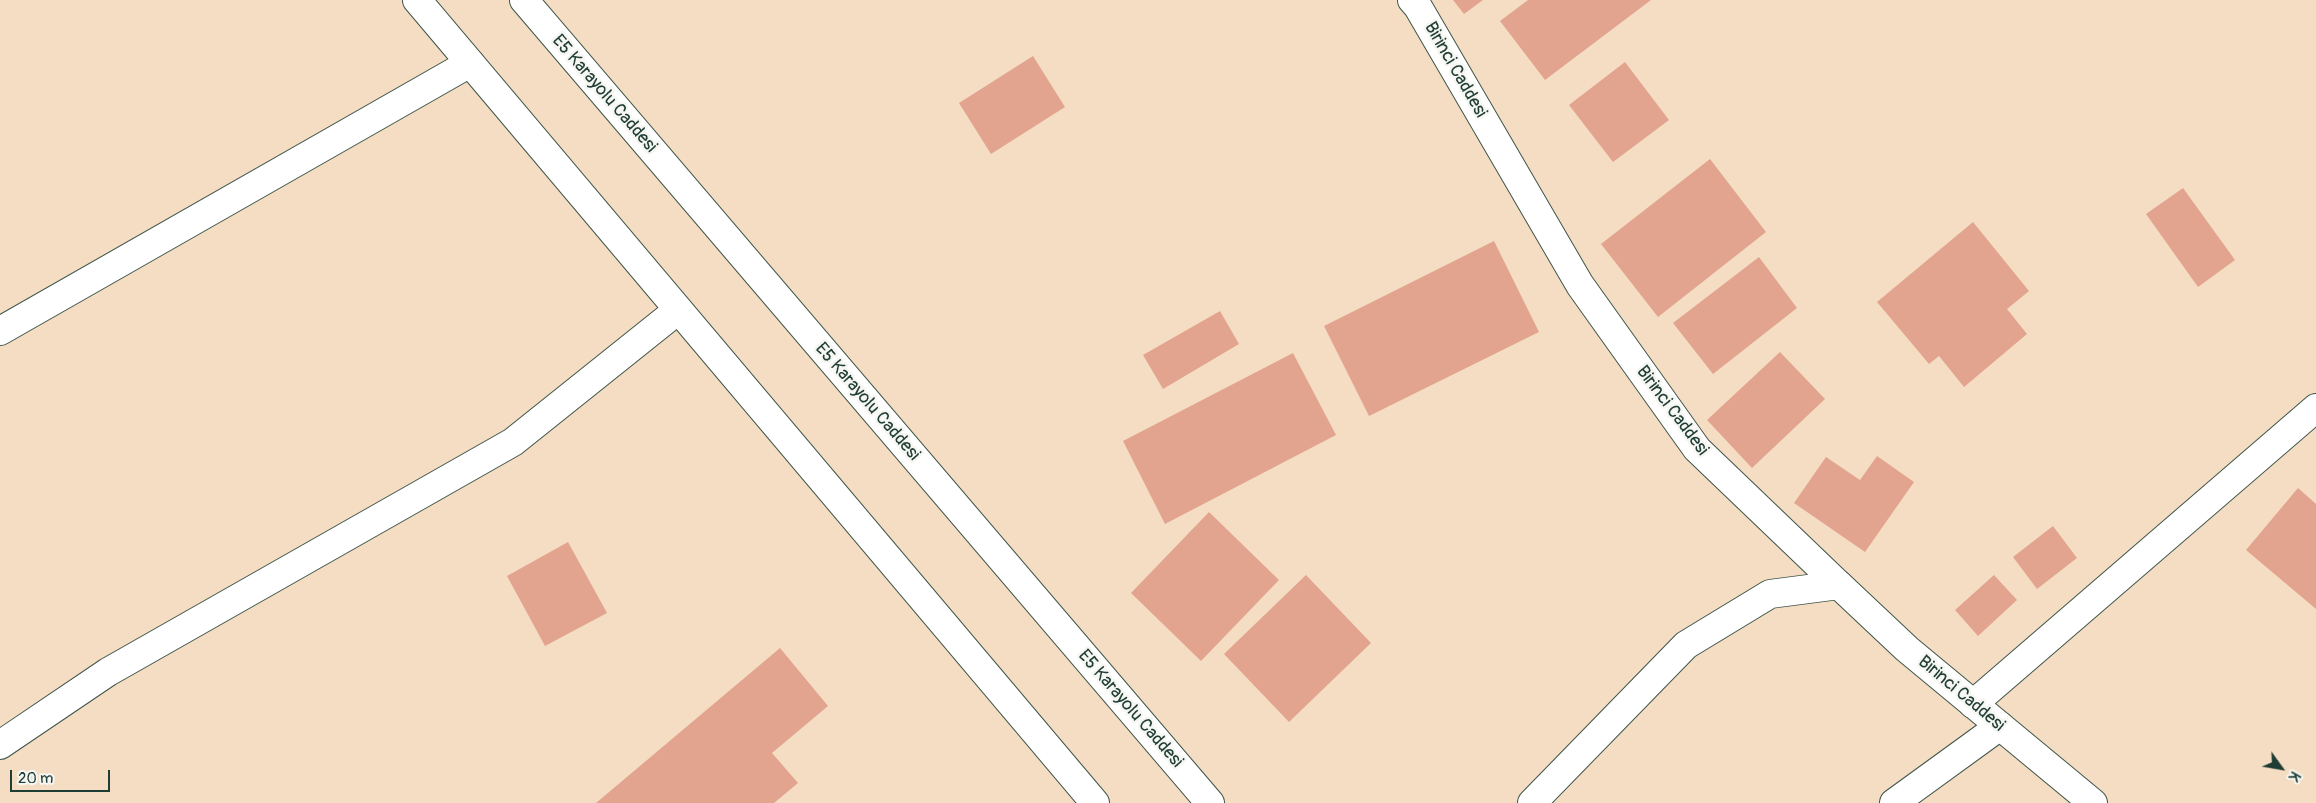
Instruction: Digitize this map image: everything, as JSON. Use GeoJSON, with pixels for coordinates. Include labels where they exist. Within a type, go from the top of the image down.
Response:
{"type":"FeatureCollection","features":[{"type":"Feature","properties":{"kind":"main road"},"geometry":{"type":"LineString","coordinates":[[417,0],[1095,803]]}},
{"type":"Feature","properties":{"kind":"main road","name":"E5 Karayolu Caddesi"},"geometry":{"type":"LineString","coordinates":[[524,0],[1210,803]]}},
{"type":"Feature","properties":{"kind":"main road","name":"Birinci Caddesi"},"geometry":{"type":"LineString","coordinates":[[1412,0],[1418,7],[1580,285],[1697,449],[1907,649],[2093,803]]}},
{"type":"Feature","properties":{"kind":"main road"},"geometry":{"type":"LineString","coordinates":[[0,331],[470,63]]}},
{"type":"Feature","properties":{"kind":"main road"},"geometry":{"type":"LineString","coordinates":[[0,745],[108,672],[513,442],[678,310]]}},
{"type":"Feature","properties":{"kind":"main road"},"geometry":{"type":"LineString","coordinates":[[1973,704],[2316,408]]}},
{"type":"Feature","properties":{"kind":"main road"},"geometry":{"type":"LineString","coordinates":[[1532,803],[1686,645],[1770,594],[1840,585]]}},
{"type":"Feature","properties":{"kind":"main road"},"geometry":{"type":"LineString","coordinates":[[1894,803],[2000,726]]}},
{"type":"Feature","properties":{"kind":"building"},"geometry":{"type":"Polygon","coordinates":[[[1453,0],[1483,0],[1464,14],[1453,0]]]}},
{"type":"Feature","properties":{"kind":"building"},"geometry":{"type":"Polygon","coordinates":[[[1528,0],[1651,0],[1545,80],[1500,21],[1528,0]]]}},
{"type":"Feature","properties":{"kind":"building"},"geometry":{"type":"Polygon","coordinates":[[[1033,56],[1065,107],[991,154],[959,103],[1033,56]]]}},
{"type":"Feature","properties":{"kind":"building"},"geometry":{"type":"Polygon","coordinates":[[[1625,62],[1669,120],[1613,162],[1569,105],[1625,62]]]}},
{"type":"Feature","properties":{"kind":"building"},"geometry":{"type":"Polygon","coordinates":[[[1710,159],[1766,232],[1658,317],[1601,244],[1710,159]]]}},
{"type":"Feature","properties":{"kind":"building"},"geometry":{"type":"Polygon","coordinates":[[[2183,188],[2235,260],[2198,287],[2146,214],[2183,188]]]}},
{"type":"Feature","properties":{"kind":"building"},"geometry":{"type":"Polygon","coordinates":[[[1973,222],[2029,291],[2007,309],[2027,334],[1964,387],[1939,356],[1929,364],[1877,302],[1973,222]]]}},
{"type":"Feature","properties":{"kind":"building"},"geometry":{"type":"Polygon","coordinates":[[[1494,241],[1539,332],[1369,416],[1324,326],[1494,241]]]}},
{"type":"Feature","properties":{"kind":"building"},"geometry":{"type":"Polygon","coordinates":[[[1759,257],[1797,308],[1713,374],[1673,323],[1759,257]]]}},
{"type":"Feature","properties":{"kind":"building"},"geometry":{"type":"Polygon","coordinates":[[[1220,311],[1239,344],[1163,389],[1143,355],[1220,311]]]}},
{"type":"Feature","properties":{"kind":"building"},"geometry":{"type":"Polygon","coordinates":[[[1780,352],[1825,399],[1752,468],[1707,420],[1780,352]]]}},
{"type":"Feature","properties":{"kind":"building"},"geometry":{"type":"Polygon","coordinates":[[[1293,353],[1336,435],[1165,524],[1123,441],[1293,353]]]}},
{"type":"Feature","properties":{"kind":"building"},"geometry":{"type":"Polygon","coordinates":[[[1877,456],[1914,482],[1865,552],[1794,503],[1826,457],[1860,480],[1877,456]]]}},
{"type":"Feature","properties":{"kind":"building"},"geometry":{"type":"Polygon","coordinates":[[[2298,488],[2316,504],[2316,609],[2246,550],[2298,488]]]}},
{"type":"Feature","properties":{"kind":"building"},"geometry":{"type":"Polygon","coordinates":[[[1209,512],[1279,580],[1201,661],[1131,593],[1209,512]]]}},
{"type":"Feature","properties":{"kind":"building"},"geometry":{"type":"Polygon","coordinates":[[[2053,526],[2077,558],[2037,589],[2013,557],[2053,526]]]}},
{"type":"Feature","properties":{"kind":"building"},"geometry":{"type":"Polygon","coordinates":[[[568,542],[607,613],[545,646],[507,576],[568,542]]]}},
{"type":"Feature","properties":{"kind":"building"},"geometry":{"type":"Polygon","coordinates":[[[1306,575],[1371,643],[1289,722],[1224,654],[1306,575]]]}},
{"type":"Feature","properties":{"kind":"building"},"geometry":{"type":"Polygon","coordinates":[[[1994,575],[2017,600],[1978,636],[1955,610],[1994,575]]]}},
{"type":"Feature","properties":{"kind":"building"},"geometry":{"type":"Polygon","coordinates":[[[780,648],[828,706],[772,753],[798,783],[774,803],[596,803],[780,648]]]}}]}
